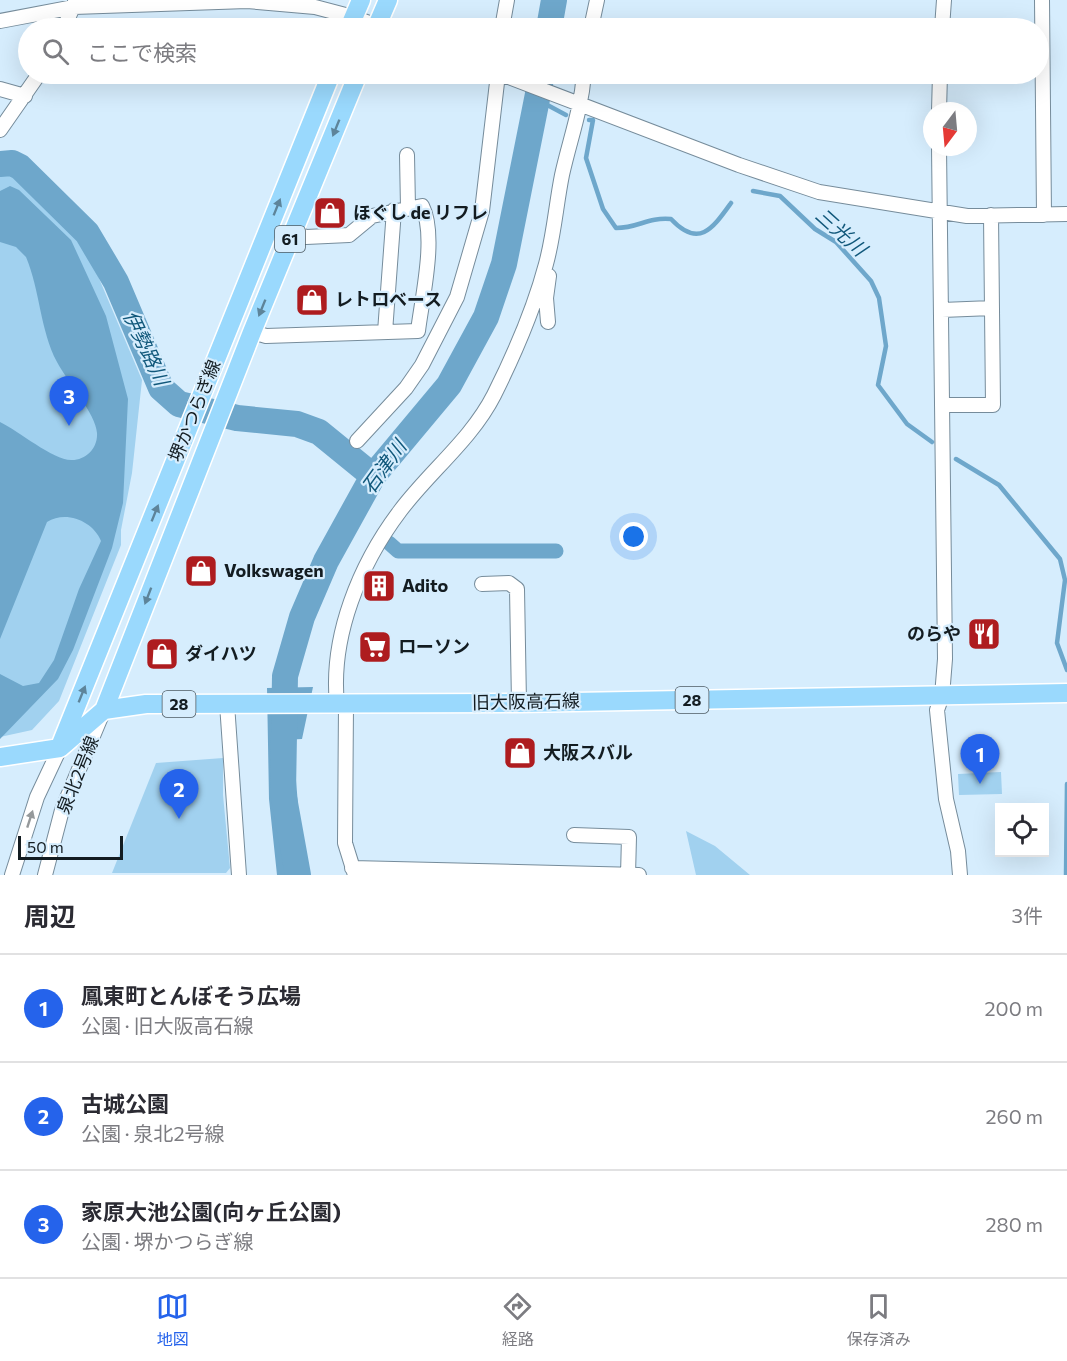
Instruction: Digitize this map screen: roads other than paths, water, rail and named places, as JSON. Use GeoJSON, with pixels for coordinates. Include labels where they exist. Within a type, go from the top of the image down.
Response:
{"type":"FeatureCollection","features":[{"type":"Feature","properties":{"kind":"main road"},"geometry":{"type":"LineString","coordinates":[[382,18],[388,0]]}},
{"type":"Feature","properties":{"kind":"main road","name":"堺かつらぎ線"},"geometry":{"type":"LineString","coordinates":[[60,748],[327,84]]}},
{"type":"Feature","properties":{"kind":"main road","name":"堺かつらぎ線"},"geometry":{"type":"LineString","coordinates":[[104,710],[223,404],[354,84]]}},
{"type":"Feature","properties":{"kind":"main road","name":"旧大阪高石線"},"geometry":{"type":"LineString","coordinates":[[104,710],[146,704],[519,703],[1064,693]]}},
{"type":"Feature","properties":{"kind":"main road"},"geometry":{"type":"LineString","coordinates":[[0,757],[60,748],[104,710]]}},
{"type":"Feature","properties":{"kind":"street"},"geometry":{"type":"LineString","coordinates":[[504,18],[507,0]]}},
{"type":"Feature","properties":{"kind":"street"},"geometry":{"type":"LineString","coordinates":[[593,18],[597,0]]}},
{"type":"Feature","properties":{"kind":"street"},"geometry":{"type":"LineString","coordinates":[[943,18],[944,0]]}},
{"type":"Feature","properties":{"kind":"street"},"geometry":{"type":"LineString","coordinates":[[1042,0],[1042,18]]}},
{"type":"Feature","properties":{"kind":"street"},"geometry":{"type":"LineString","coordinates":[[0,21],[75,3],[247,1],[294,4],[354,15]]}},
{"type":"Feature","properties":{"kind":"street"},"geometry":{"type":"LineString","coordinates":[[68,18],[75,3]]}},
{"type":"Feature","properties":{"kind":"street"},"geometry":{"type":"LineString","coordinates":[[0,130],[33,84]]}},
{"type":"Feature","properties":{"kind":"street"},"geometry":{"type":"LineString","coordinates":[[357,441],[406,388],[422,364],[457,297],[482,211],[501,84]]}},
{"type":"Feature","properties":{"kind":"street"},"geometry":{"type":"LineString","coordinates":[[526,84],[784,182],[819,192],[940,213],[1067,214]]}},
{"type":"Feature","properties":{"kind":"street"},"geometry":{"type":"LineString","coordinates":[[582,84],[546,263],[526,324],[484,412],[474,428],[400,510],[372,556],[346,616],[335,688],[345,843],[353,871],[639,875]]}},
{"type":"Feature","properties":{"kind":"street"},"geometry":{"type":"LineString","coordinates":[[939,102],[940,84]]}},
{"type":"Feature","properties":{"kind":"street"},"geometry":{"type":"LineString","coordinates":[[1043,84],[1044,215]]}},
{"type":"Feature","properties":{"kind":"street"},"geometry":{"type":"LineString","coordinates":[[0,89],[25,96]]}},
{"type":"Feature","properties":{"kind":"street"},"geometry":{"type":"LineString","coordinates":[[407,155],[408,208]]}},
{"type":"Feature","properties":{"kind":"street"},"geometry":{"type":"LineString","coordinates":[[939,156],[945,659],[942,696],[937,710],[946,799],[958,851],[960,875]]}},
{"type":"Feature","properties":{"kind":"street"},"geometry":{"type":"LineString","coordinates":[[252,332],[266,336],[418,331],[429,235],[427,215],[422,206],[372,216],[349,236],[306,237],[292,233]]}},
{"type":"Feature","properties":{"kind":"street"},"geometry":{"type":"LineString","coordinates":[[385,332],[394,210]]}},
{"type":"Feature","properties":{"kind":"street"},"geometry":{"type":"LineString","coordinates":[[943,405],[993,405],[991,215]]}},
{"type":"Feature","properties":{"kind":"street"},"geometry":{"type":"LineString","coordinates":[[546,263],[549,270],[546,298],[548,322]]}},
{"type":"Feature","properties":{"kind":"street"},"geometry":{"type":"LineString","coordinates":[[942,310],[992,308]]}},
{"type":"Feature","properties":{"kind":"street"},"geometry":{"type":"LineString","coordinates":[[482,584],[509,583],[517,589],[511,633],[519,703]]}},
{"type":"Feature","properties":{"kind":"street"},"geometry":{"type":"LineString","coordinates":[[228,704],[239,875]]}},
{"type":"Feature","properties":{"kind":"street","name":"泉北2号線"},"geometry":{"type":"LineString","coordinates":[[45,875],[62,810],[104,710]]}},
{"type":"Feature","properties":{"kind":"street","name":"泉北2号線"},"geometry":{"type":"LineString","coordinates":[[12,875],[37,797],[60,748]]}},
{"type":"Feature","properties":{"kind":"street"},"geometry":{"type":"LineString","coordinates":[[574,836],[629,837],[628,875]]}},
{"type":"Feature","properties":{"kind":"waterway","name":"石津川"},"geometry":{"type":"LineString","coordinates":[[551,18],[554,0]]}},
{"type":"Feature","properties":{"kind":"waterway","name":"石津川"},"geometry":{"type":"LineString","coordinates":[[298,875],[283,792],[285,676],[302,617],[326,561],[373,476],[449,385],[486,317],[504,264],[540,84]]}},
{"type":"Feature","properties":{"kind":"waterway","name":"三光川"},"geometry":{"type":"LineString","coordinates":[[538,100],[566,115]]}},
{"type":"Feature","properties":{"kind":"waterway","name":"三光川"},"geometry":{"type":"LineString","coordinates":[[589,120],[593,120],[586,158],[603,209],[616,228],[671,219],[681,228],[698,234],[711,227],[731,203]]}},
{"type":"Feature","properties":{"kind":"waterway","name":"伊勢路川"},"geometry":{"type":"LineString","coordinates":[[0,164],[12,163],[20,167],[87,233],[116,282],[161,388],[179,404],[237,418],[297,424],[319,432],[373,476]]}},
{"type":"Feature","properties":{"kind":"waterway","name":"三光川"},"geometry":{"type":"LineString","coordinates":[[753,191],[780,196],[815,229],[836,242],[871,281],[879,298],[886,346],[878,385],[907,424],[932,442]]}},
{"type":"Feature","properties":{"kind":"waterway","name":"三光川"},"geometry":{"type":"LineString","coordinates":[[956,459],[999,485],[1060,559],[1065,580],[1057,643],[1067,670]]}},
{"type":"Feature","properties":{"kind":"waterway"},"geometry":{"type":"LineString","coordinates":[[389,543],[398,551],[556,551]]}},
{"type":"Feature","properties":{"kind":"waterway","name":"三光川"},"geometry":{"type":"LineString","coordinates":[[1066,875],[1067,784]]}},
{"type":"Feature","properties":{"kind":"place","name":"ほぐし de リフレ"},"geometry":{"type":"Point","coordinates":[330,213]}},
{"type":"Feature","properties":{"kind":"place","name":"レトロベース"},"geometry":{"type":"Point","coordinates":[312,300]}},
{"type":"Feature","properties":{"kind":"place","name":"家原大池公園(向ヶ丘公園)"},"geometry":{"type":"Point","coordinates":[69,426]}},
{"type":"Feature","properties":{"kind":"place","name":"Volkswagen"},"geometry":{"type":"Point","coordinates":[201,571]}},
{"type":"Feature","properties":{"kind":"place","name":"Adito"},"geometry":{"type":"Point","coordinates":[379,586]}},
{"type":"Feature","properties":{"kind":"place","name":"のらや"},"geometry":{"type":"Point","coordinates":[984,634]}},
{"type":"Feature","properties":{"kind":"place","name":"ローソン"},"geometry":{"type":"Point","coordinates":[375,647]}},
{"type":"Feature","properties":{"kind":"place","name":"ダイハツ"},"geometry":{"type":"Point","coordinates":[162,654]}},
{"type":"Feature","properties":{"kind":"place","name":"大阪スバル"},"geometry":{"type":"Point","coordinates":[520,753]}},
{"type":"Feature","properties":{"kind":"place","name":"鳳東町とんぼそう広場"},"geometry":{"type":"Point","coordinates":[980,784]}},
{"type":"Feature","properties":{"kind":"place","name":"古城公園"},"geometry":{"type":"Point","coordinates":[179,819]}}]}
